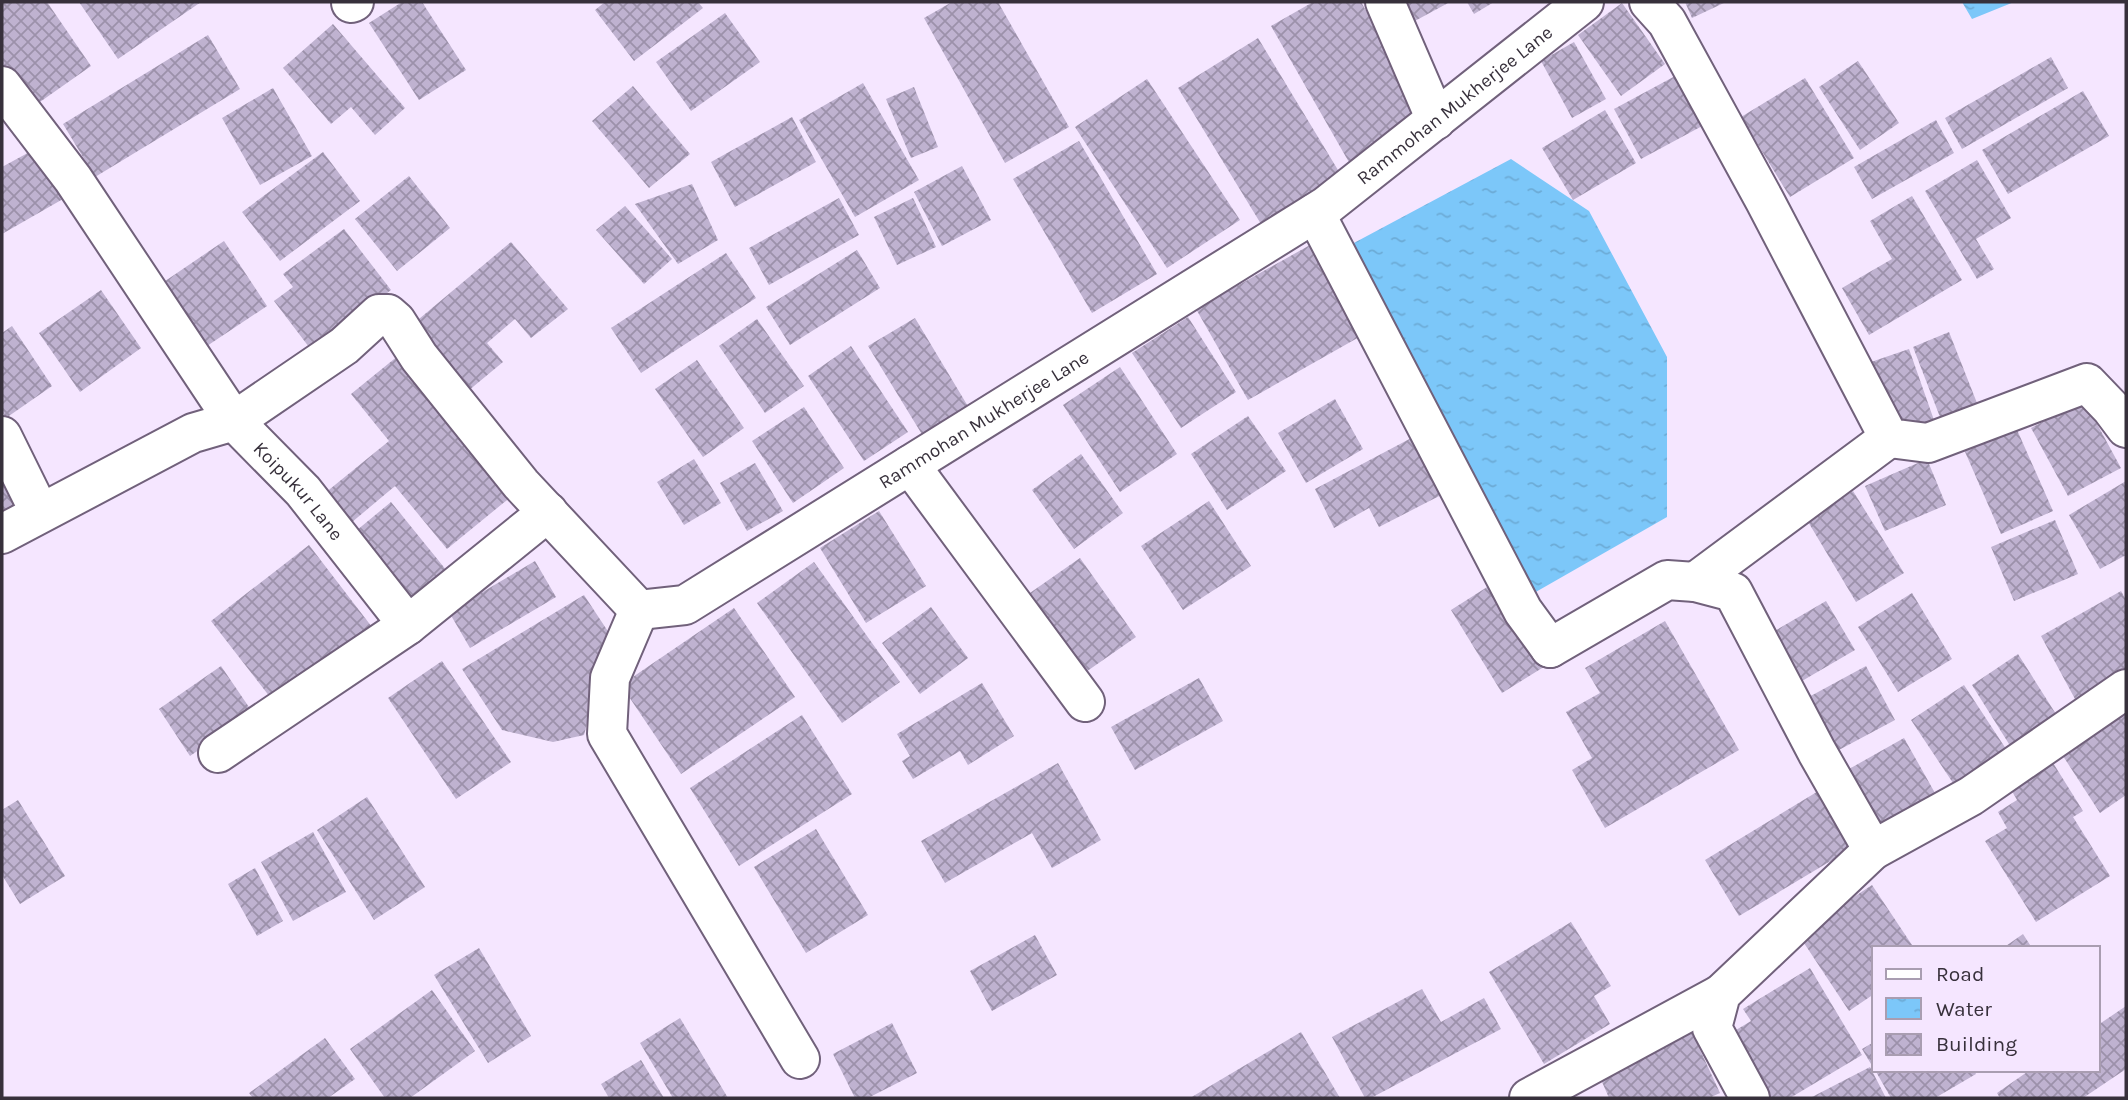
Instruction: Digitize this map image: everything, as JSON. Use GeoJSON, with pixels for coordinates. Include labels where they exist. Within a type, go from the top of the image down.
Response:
{"type":"FeatureCollection","features":[{"type":"Feature","properties":{"kind":"street"},"geometry":{"type":"LineString","coordinates":[[1385,2],[1436,120]]}},
{"type":"Feature","properties":{"kind":"street","name":"Rammohan Mukherjee Lane"},"geometry":{"type":"LineString","coordinates":[[639,610],[685,605],[1315,213],[1584,2]]}},
{"type":"Feature","properties":{"kind":"street"},"geometry":{"type":"LineString","coordinates":[[1649,2],[1667,22],[1765,201],[1889,438]]}},
{"type":"Feature","properties":{"kind":"street","name":"Koipukur Lane"},"geometry":{"type":"LineString","coordinates":[[2,86],[73,179],[234,421],[303,491],[408,625]]}},
{"type":"Feature","properties":{"kind":"street"},"geometry":{"type":"LineString","coordinates":[[1315,213],[1523,611],[1550,648],[1667,580],[1695,582],[1733,592],[1817,752],[1873,850]]}},
{"type":"Feature","properties":{"kind":"street"},"geometry":{"type":"LineString","coordinates":[[2,534],[193,433],[234,421],[344,346],[379,314],[388,314],[521,484],[639,610],[610,678],[607,734],[800,1059]]}},
{"type":"Feature","properties":{"kind":"street"},"geometry":{"type":"LineString","coordinates":[[1695,582],[1889,438],[1928,443],[2087,383],[2126,428]]}},
{"type":"Feature","properties":{"kind":"street"},"geometry":{"type":"LineString","coordinates":[[2,436],[40,513]]}},
{"type":"Feature","properties":{"kind":"street"},"geometry":{"type":"LineString","coordinates":[[910,465],[1085,702]]}},
{"type":"Feature","properties":{"kind":"street"},"geometry":{"type":"LineString","coordinates":[[218,753],[408,625],[548,512]]}},
{"type":"Feature","properties":{"kind":"street"},"geometry":{"type":"LineString","coordinates":[[1529,1098],[1721,994],[1873,850],[1970,796],[2126,689]]}},
{"type":"Feature","properties":{"kind":"street"},"geometry":{"type":"LineString","coordinates":[[1721,994],[1712,1028],[1750,1098]]}},
{"type":"Feature","properties":{"kind":"water"},"geometry":{"type":"Polygon","coordinates":[[[1962,2],[2014,2],[1972,19],[1962,2]]]}},
{"type":"Feature","properties":{"kind":"water"},"geometry":{"type":"Polygon","coordinates":[[[1511,159],[1589,211],[1667,357],[1667,517],[1534,593],[1352,244],[1511,159]]]}},
{"type":"Feature","properties":{"kind":"building"},"geometry":{"type":"Polygon","coordinates":[[[4,2],[47,2],[91,66],[30,109],[2,67],[4,2]]]}},
{"type":"Feature","properties":{"kind":"building"},"geometry":{"type":"Polygon","coordinates":[[[79,2],[201,2],[118,59],[79,2]]]}},
{"type":"Feature","properties":{"kind":"building"},"geometry":{"type":"Polygon","coordinates":[[[402,2],[422,2],[466,70],[419,100],[369,23],[402,2]]]}},
{"type":"Feature","properties":{"kind":"building"},"geometry":{"type":"Polygon","coordinates":[[[605,2],[698,2],[703,8],[634,61],[595,10],[605,2]]]}},
{"type":"Feature","properties":{"kind":"building"},"geometry":{"type":"Polygon","coordinates":[[[952,2],[998,2],[1069,127],[1005,163],[924,18],[952,2]]]}},
{"type":"Feature","properties":{"kind":"building"},"geometry":{"type":"Polygon","coordinates":[[[1313,2],[1361,2],[1429,119],[1350,164],[1271,26],[1313,2]]]}},
{"type":"Feature","properties":{"kind":"building"},"geometry":{"type":"Polygon","coordinates":[[[1402,2],[1450,2],[1413,22],[1402,2]]]}},
{"type":"Feature","properties":{"kind":"building"},"geometry":{"type":"Polygon","coordinates":[[[1467,2],[1494,2],[1474,14],[1467,2]]]}},
{"type":"Feature","properties":{"kind":"building"},"geometry":{"type":"Polygon","coordinates":[[[1685,2],[1726,2],[1692,18],[1685,2]]]}},
{"type":"Feature","properties":{"kind":"building"},"geometry":{"type":"Polygon","coordinates":[[[1622,3],[1665,64],[1621,96],[1578,35],[1622,3]]]}},
{"type":"Feature","properties":{"kind":"building"},"geometry":{"type":"Polygon","coordinates":[[[725,13],[760,62],[691,111],[656,62],[725,13]]]}},
{"type":"Feature","properties":{"kind":"building"},"geometry":{"type":"Polygon","coordinates":[[[333,24],[405,108],[375,135],[351,107],[331,124],[283,68],[333,24]]]}},
{"type":"Feature","properties":{"kind":"building"},"geometry":{"type":"Polygon","coordinates":[[[208,35],[240,89],[95,177],[63,124],[208,35]]]}},
{"type":"Feature","properties":{"kind":"building"},"geometry":{"type":"Polygon","coordinates":[[[1258,38],[1341,175],[1261,224],[1178,88],[1258,38]]]}},
{"type":"Feature","properties":{"kind":"building"},"geometry":{"type":"Polygon","coordinates":[[[1574,42],[1606,99],[1572,118],[1541,61],[1574,42]]]}},
{"type":"Feature","properties":{"kind":"building"},"geometry":{"type":"Polygon","coordinates":[[[2051,57],[2068,88],[1962,149],[1945,118],[2051,57]]]}},
{"type":"Feature","properties":{"kind":"building"},"geometry":{"type":"Polygon","coordinates":[[[1858,61],[1899,123],[1860,150],[1819,87],[1858,61]]]}},
{"type":"Feature","properties":{"kind":"building"},"geometry":{"type":"Polygon","coordinates":[[[1677,75],[1704,125],[1641,159],[1614,109],[1677,75]]]}},
{"type":"Feature","properties":{"kind":"building"},"geometry":{"type":"Polygon","coordinates":[[[1805,78],[1854,158],[1790,197],[1741,117],[1805,78]]]}},
{"type":"Feature","properties":{"kind":"building"},"geometry":{"type":"Polygon","coordinates":[[[1147,79],[1240,220],[1167,268],[1075,127],[1147,79]]]}},
{"type":"Feature","properties":{"kind":"building"},"geometry":{"type":"Polygon","coordinates":[[[863,83],[919,180],[855,217],[799,120],[863,83]]]}},
{"type":"Feature","properties":{"kind":"building"},"geometry":{"type":"Polygon","coordinates":[[[633,86],[690,154],[649,188],[592,121],[633,86]]]}},
{"type":"Feature","properties":{"kind":"building"},"geometry":{"type":"Polygon","coordinates":[[[914,87],[938,147],[911,158],[886,99],[914,87]]]}},
{"type":"Feature","properties":{"kind":"building"},"geometry":{"type":"Polygon","coordinates":[[[273,88],[312,156],[260,185],[222,118],[273,88]]]}},
{"type":"Feature","properties":{"kind":"building"},"geometry":{"type":"Polygon","coordinates":[[[2083,91],[2109,136],[2008,194],[1982,150],[2083,91]]]}},
{"type":"Feature","properties":{"kind":"building"},"geometry":{"type":"Polygon","coordinates":[[[1605,110],[1636,163],[1573,200],[1542,148],[1605,110]]]}},
{"type":"Feature","properties":{"kind":"building"},"geometry":{"type":"Polygon","coordinates":[[[792,117],[816,162],[735,207],[711,162],[792,117]]]}},
{"type":"Feature","properties":{"kind":"building"},"geometry":{"type":"Polygon","coordinates":[[[1936,120],[1954,153],[1872,199],[1854,167],[1936,120]]]}},
{"type":"Feature","properties":{"kind":"building"},"geometry":{"type":"Polygon","coordinates":[[[1079,141],[1157,274],[1092,313],[1013,179],[1079,141]]]}},
{"type":"Feature","properties":{"kind":"building"},"geometry":{"type":"Polygon","coordinates":[[[35,149],[63,199],[2,234],[2,167],[35,149]]]}},
{"type":"Feature","properties":{"kind":"building"},"geometry":{"type":"Polygon","coordinates":[[[323,152],[360,201],[280,261],[242,212],[323,152]]]}},
{"type":"Feature","properties":{"kind":"building"},"geometry":{"type":"Polygon","coordinates":[[[1977,160],[2011,218],[1976,239],[1994,269],[1977,279],[1925,191],[1977,160]]]}},
{"type":"Feature","properties":{"kind":"building"},"geometry":{"type":"Polygon","coordinates":[[[962,166],[991,220],[942,246],[914,192],[962,166]]]}},
{"type":"Feature","properties":{"kind":"building"},"geometry":{"type":"Polygon","coordinates":[[[409,176],[450,228],[397,271],[355,219],[409,176]]]}},
{"type":"Feature","properties":{"kind":"building"},"geometry":{"type":"Polygon","coordinates":[[[692,184],[718,240],[678,264],[635,204],[692,184]]]}},
{"type":"Feature","properties":{"kind":"building"},"geometry":{"type":"Polygon","coordinates":[[[1912,196],[1962,280],[1869,335],[1842,288],[1892,259],[1870,221],[1912,196]]]}},
{"type":"Feature","properties":{"kind":"building"},"geometry":{"type":"Polygon","coordinates":[[[839,198],[859,235],[769,285],[749,248],[839,198]]]}},
{"type":"Feature","properties":{"kind":"building"},"geometry":{"type":"Polygon","coordinates":[[[913,198],[936,247],[897,265],[874,217],[913,198]]]}},
{"type":"Feature","properties":{"kind":"building"},"geometry":{"type":"Polygon","coordinates":[[[625,206],[672,259],[644,284],[596,230],[625,206]]]}},
{"type":"Feature","properties":{"kind":"building"},"geometry":{"type":"Polygon","coordinates":[[[344,229],[391,290],[312,351],[274,301],[293,287],[283,274],[344,229]]]}},
{"type":"Feature","properties":{"kind":"building"},"geometry":{"type":"Polygon","coordinates":[[[224,241],[267,306],[195,354],[152,290],[224,241]]]}},
{"type":"Feature","properties":{"kind":"building"},"geometry":{"type":"Polygon","coordinates":[[[511,242],[568,309],[531,338],[515,319],[487,343],[503,362],[462,396],[407,329],[511,242]]]}},
{"type":"Feature","properties":{"kind":"building"},"geometry":{"type":"Polygon","coordinates":[[[1310,245],[1361,336],[1248,400],[1196,309],[1310,245]]]}},
{"type":"Feature","properties":{"kind":"building"},"geometry":{"type":"Polygon","coordinates":[[[857,250],[880,288],[790,345],[766,307],[857,250]]]}},
{"type":"Feature","properties":{"kind":"building"},"geometry":{"type":"Polygon","coordinates":[[[726,253],[756,298],[641,373],[611,328],[726,253]]]}},
{"type":"Feature","properties":{"kind":"building"},"geometry":{"type":"Polygon","coordinates":[[[101,290],[141,348],[80,392],[39,333],[101,290]]]}},
{"type":"Feature","properties":{"kind":"building"},"geometry":{"type":"Polygon","coordinates":[[[1188,317],[1236,392],[1181,428],[1132,353],[1188,317]]]}},
{"type":"Feature","properties":{"kind":"building"},"geometry":{"type":"Polygon","coordinates":[[[915,318],[969,408],[923,436],[868,346],[915,318]]]}},
{"type":"Feature","properties":{"kind":"building"},"geometry":{"type":"Polygon","coordinates":[[[757,319],[804,386],[765,413],[719,346],[757,319]]]}},
{"type":"Feature","properties":{"kind":"building"},"geometry":{"type":"Polygon","coordinates":[[[12,326],[52,386],[6,418],[2,412],[2,333],[12,326]]]}},
{"type":"Feature","properties":{"kind":"building"},"geometry":{"type":"Polygon","coordinates":[[[1949,332],[1977,403],[1940,417],[1913,347],[1949,332]]]}},
{"type":"Feature","properties":{"kind":"building"},"geometry":{"type":"Polygon","coordinates":[[[851,346],[908,432],[864,461],[808,376],[851,346]]]}},
{"type":"Feature","properties":{"kind":"building"},"geometry":{"type":"Polygon","coordinates":[[[1909,349],[1935,423],[1898,437],[1871,362],[1909,349]]]}},
{"type":"Feature","properties":{"kind":"building"},"geometry":{"type":"Polygon","coordinates":[[[404,351],[518,491],[447,549],[395,486],[339,533],[314,502],[389,441],[351,394],[404,351]]]}},
{"type":"Feature","properties":{"kind":"building"},"geometry":{"type":"Polygon","coordinates":[[[697,360],[744,428],[703,457],[655,389],[697,360]]]}},
{"type":"Feature","properties":{"kind":"building"},"geometry":{"type":"Polygon","coordinates":[[[1120,367],[1177,454],[1120,492],[1063,405],[1120,367]]]}},
{"type":"Feature","properties":{"kind":"building"},"geometry":{"type":"Polygon","coordinates":[[[1335,399],[1363,449],[1306,483],[1278,433],[1335,399]]]}},
{"type":"Feature","properties":{"kind":"building"},"geometry":{"type":"Polygon","coordinates":[[[2084,400],[2121,468],[2068,496],[2031,428],[2084,400]]]}},
{"type":"Feature","properties":{"kind":"building"},"geometry":{"type":"Polygon","coordinates":[[[804,407],[844,468],[793,503],[752,441],[804,407]]]}},
{"type":"Feature","properties":{"kind":"building"},"geometry":{"type":"Polygon","coordinates":[[[1248,416],[1286,471],[1227,510],[1191,454],[1248,416]]]}},
{"type":"Feature","properties":{"kind":"building"},"geometry":{"type":"Polygon","coordinates":[[[2014,423],[2053,511],[2001,534],[1962,445],[2014,423]]]}},
{"type":"Feature","properties":{"kind":"building"},"geometry":{"type":"Polygon","coordinates":[[[1417,435],[1447,492],[1379,527],[1369,508],[1334,528],[1315,489],[1417,435]]]}},
{"type":"Feature","properties":{"kind":"building"},"geometry":{"type":"Polygon","coordinates":[[[2,449],[27,500],[2,512],[2,449]]]}},
{"type":"Feature","properties":{"kind":"building"},"geometry":{"type":"Polygon","coordinates":[[[1081,454],[1123,513],[1074,549],[1032,490],[1081,454]]]}},
{"type":"Feature","properties":{"kind":"building"},"geometry":{"type":"Polygon","coordinates":[[[694,459],[721,503],[684,525],[657,482],[694,459]]]}},
{"type":"Feature","properties":{"kind":"building"},"geometry":{"type":"Polygon","coordinates":[[[1927,459],[1946,505],[1885,531],[1865,486],[1927,459]]]}},
{"type":"Feature","properties":{"kind":"building"},"geometry":{"type":"Polygon","coordinates":[[[755,463],[783,511],[747,531],[720,483],[755,463]]]}},
{"type":"Feature","properties":{"kind":"building"},"geometry":{"type":"Polygon","coordinates":[[[2126,481],[2126,555],[2100,569],[2069,515],[2126,481]]]}},
{"type":"Feature","properties":{"kind":"building"},"geometry":{"type":"Polygon","coordinates":[[[1853,491],[1904,573],[1856,602],[1807,520],[1853,491]]]}},
{"type":"Feature","properties":{"kind":"building"},"geometry":{"type":"Polygon","coordinates":[[[1209,501],[1251,566],[1183,610],[1141,546],[1209,501]]]}},
{"type":"Feature","properties":{"kind":"building"},"geometry":{"type":"Polygon","coordinates":[[[391,502],[447,571],[400,609],[345,540],[391,502]]]}},
{"type":"Feature","properties":{"kind":"building"},"geometry":{"type":"Polygon","coordinates":[[[879,511],[926,586],[866,623],[820,548],[879,511]]]}},
{"type":"Feature","properties":{"kind":"building"},"geometry":{"type":"Polygon","coordinates":[[[2055,520],[2078,574],[2014,601],[1991,547],[2055,520]]]}},
{"type":"Feature","properties":{"kind":"building"},"geometry":{"type":"Polygon","coordinates":[[[309,545],[375,631],[277,706],[211,621],[309,545]]]}},
{"type":"Feature","properties":{"kind":"building"},"geometry":{"type":"Polygon","coordinates":[[[1080,558],[1136,637],[1083,674],[1027,595],[1080,558]]]}},
{"type":"Feature","properties":{"kind":"building"},"geometry":{"type":"Polygon","coordinates":[[[535,561],[556,597],[470,648],[449,612],[535,561]]]}},
{"type":"Feature","properties":{"kind":"building"},"geometry":{"type":"Polygon","coordinates":[[[814,562],[900,682],[842,723],[757,603],[814,562]]]}},
{"type":"Feature","properties":{"kind":"building"},"geometry":{"type":"Polygon","coordinates":[[[1495,582],[1547,665],[1502,693],[1451,610],[1495,582]]]}},
{"type":"Feature","properties":{"kind":"building"},"geometry":{"type":"Polygon","coordinates":[[[2121,591],[2126,600],[2126,670],[2075,699],[2041,636],[2121,591]]]}},
{"type":"Feature","properties":{"kind":"building"},"geometry":{"type":"Polygon","coordinates":[[[1912,593],[1952,659],[1898,692],[1858,627],[1912,593]]]}},
{"type":"Feature","properties":{"kind":"building"},"geometry":{"type":"Polygon","coordinates":[[[584,595],[611,636],[584,735],[553,742],[502,730],[462,669],[584,595]]]}},
{"type":"Feature","properties":{"kind":"building"},"geometry":{"type":"Polygon","coordinates":[[[1826,601],[1855,650],[1802,681],[1773,632],[1826,601]]]}},
{"type":"Feature","properties":{"kind":"building"},"geometry":{"type":"Polygon","coordinates":[[[931,607],[968,658],[920,694],[882,643],[931,607]]]}},
{"type":"Feature","properties":{"kind":"building"},"geometry":{"type":"Polygon","coordinates":[[[734,608],[795,697],[681,774],[621,685],[734,608]]]}},
{"type":"Feature","properties":{"kind":"building"},"geometry":{"type":"Polygon","coordinates":[[[1665,621],[1739,750],[1605,828],[1572,770],[1592,758],[1566,712],[1600,693],[1585,668],[1665,621]]]}},
{"type":"Feature","properties":{"kind":"building"},"geometry":{"type":"Polygon","coordinates":[[[2018,654],[2061,722],[2014,752],[1972,685],[2018,654]]]}},
{"type":"Feature","properties":{"kind":"building"},"geometry":{"type":"Polygon","coordinates":[[[442,661],[511,762],[456,799],[388,698],[442,661]]]}},
{"type":"Feature","properties":{"kind":"building"},"geometry":{"type":"Polygon","coordinates":[[[221,666],[253,713],[190,756],[159,709],[221,666]]]}},
{"type":"Feature","properties":{"kind":"building"},"geometry":{"type":"Polygon","coordinates":[[[1866,666],[1895,720],[1837,751],[1807,698],[1866,666]]]}},
{"type":"Feature","properties":{"kind":"building"},"geometry":{"type":"Polygon","coordinates":[[[1199,678],[1223,721],[1135,770],[1111,727],[1199,678]]]}},
{"type":"Feature","properties":{"kind":"building"},"geometry":{"type":"Polygon","coordinates":[[[982,683],[1014,736],[968,765],[960,751],[913,779],[902,761],[910,756],[897,734],[982,683]]]}},
{"type":"Feature","properties":{"kind":"building"},"geometry":{"type":"Polygon","coordinates":[[[1964,685],[2010,755],[1957,789],[1911,720],[1964,685]]]}},
{"type":"Feature","properties":{"kind":"building"},"geometry":{"type":"Polygon","coordinates":[[[2126,714],[2126,795],[2100,813],[2063,756],[2126,714]]]}},
{"type":"Feature","properties":{"kind":"building"},"geometry":{"type":"Polygon","coordinates":[[[802,715],[852,794],[739,866],[690,788],[802,715]]]}},
{"type":"Feature","properties":{"kind":"building"},"geometry":{"type":"Polygon","coordinates":[[[1904,738],[1935,793],[1873,829],[1842,773],[1904,738]]]}},
{"type":"Feature","properties":{"kind":"building"},"geometry":{"type":"Polygon","coordinates":[[[2050,758],[2083,811],[2073,817],[2110,876],[2036,922],[1985,841],[2007,828],[1998,812],[2017,800],[2008,784],[2050,758]]]}},
{"type":"Feature","properties":{"kind":"building"},"geometry":{"type":"Polygon","coordinates":[[[1058,763],[1101,840],[1052,868],[1032,833],[945,883],[921,841],[1058,763]]]}},
{"type":"Feature","properties":{"kind":"building"},"geometry":{"type":"Polygon","coordinates":[[[1825,787],[1859,844],[1739,916],[1705,860],[1825,787]]]}},
{"type":"Feature","properties":{"kind":"building"},"geometry":{"type":"Polygon","coordinates":[[[367,797],[425,887],[374,920],[317,830],[367,797]]]}},
{"type":"Feature","properties":{"kind":"building"},"geometry":{"type":"Polygon","coordinates":[[[18,800],[65,876],[20,904],[2,875],[2,810],[18,800]]]}},
{"type":"Feature","properties":{"kind":"building"},"geometry":{"type":"Polygon","coordinates":[[[816,829],[868,915],[806,953],[754,867],[816,829]]]}},
{"type":"Feature","properties":{"kind":"building"},"geometry":{"type":"Polygon","coordinates":[[[313,832],[346,892],[293,921],[261,862],[313,832]]]}},
{"type":"Feature","properties":{"kind":"building"},"geometry":{"type":"Polygon","coordinates":[[[255,868],[283,921],[257,936],[228,884],[255,868]]]}},
{"type":"Feature","properties":{"kind":"building"},"geometry":{"type":"Polygon","coordinates":[[[1872,885],[1913,946],[1872,946],[1872,995],[1849,1011],[1798,934],[1872,885]]]}},
{"type":"Feature","properties":{"kind":"building"},"geometry":{"type":"Polygon","coordinates":[[[1571,922],[1611,986],[1594,996],[1610,1024],[1544,1064],[1489,972],[1571,922]]]}},
{"type":"Feature","properties":{"kind":"building"},"geometry":{"type":"Polygon","coordinates":[[[2023,934],[2031,946],[2006,946],[2023,934]]]}},
{"type":"Feature","properties":{"kind":"building"},"geometry":{"type":"Polygon","coordinates":[[[1035,935],[1057,975],[992,1011],[970,971],[1035,935]]]}},
{"type":"Feature","properties":{"kind":"building"},"geometry":{"type":"Polygon","coordinates":[[[479,948],[531,1036],[488,1063],[434,975],[479,948]]]}},
{"type":"Feature","properties":{"kind":"building"},"geometry":{"type":"Polygon","coordinates":[[[1810,968],[1862,1055],[1790,1098],[1770,1098],[1731,1033],[1751,1021],[1743,1009],[1810,968]]]}},
{"type":"Feature","properties":{"kind":"building"},"geometry":{"type":"Polygon","coordinates":[[[1422,989],[1441,1022],[1484,998],[1501,1029],[1371,1098],[1365,1098],[1332,1037],[1422,989]]]}},
{"type":"Feature","properties":{"kind":"building"},"geometry":{"type":"Polygon","coordinates":[[[432,990],[475,1051],[410,1098],[385,1098],[350,1049],[432,990]]]}},
{"type":"Feature","properties":{"kind":"building"},"geometry":{"type":"Polygon","coordinates":[[[2126,1006],[2126,1069],[2083,1098],[2000,1098],[1997,1093],[2027,1072],[2100,1072],[2100,1024],[2126,1006]]]}},
{"type":"Feature","properties":{"kind":"building"},"geometry":{"type":"Polygon","coordinates":[[[680,1018],[728,1098],[673,1098],[640,1043],[680,1018]]]}},
{"type":"Feature","properties":{"kind":"building"},"geometry":{"type":"Polygon","coordinates":[[[892,1023],[917,1073],[868,1098],[855,1098],[833,1054],[892,1023]]]}},
{"type":"Feature","properties":{"kind":"building"},"geometry":{"type":"Polygon","coordinates":[[[1689,1026],[1720,1093],[1709,1098],[1609,1098],[1596,1068],[1689,1026]]]}},
{"type":"Feature","properties":{"kind":"building"},"geometry":{"type":"Polygon","coordinates":[[[1301,1032],[1340,1098],[1190,1098],[1301,1032]]]}},
{"type":"Feature","properties":{"kind":"building"},"geometry":{"type":"Polygon","coordinates":[[[325,1038],[355,1079],[328,1098],[253,1098],[249,1093],[325,1038]]]}},
{"type":"Feature","properties":{"kind":"building"},"geometry":{"type":"Polygon","coordinates":[[[1872,1043],[1872,1066],[1862,1049],[1872,1043]]]}},
{"type":"Feature","properties":{"kind":"building"},"geometry":{"type":"Polygon","coordinates":[[[641,1060],[664,1098],[609,1098],[601,1084],[641,1060]]]}},
{"type":"Feature","properties":{"kind":"building"},"geometry":{"type":"Polygon","coordinates":[[[1870,1067],[1886,1098],[1810,1098],[1870,1067]]]}},
{"type":"Feature","properties":{"kind":"building"},"geometry":{"type":"Polygon","coordinates":[[[1876,1072],[1976,1074],[1935,1098],[1891,1098],[1876,1072]]]}}]}
